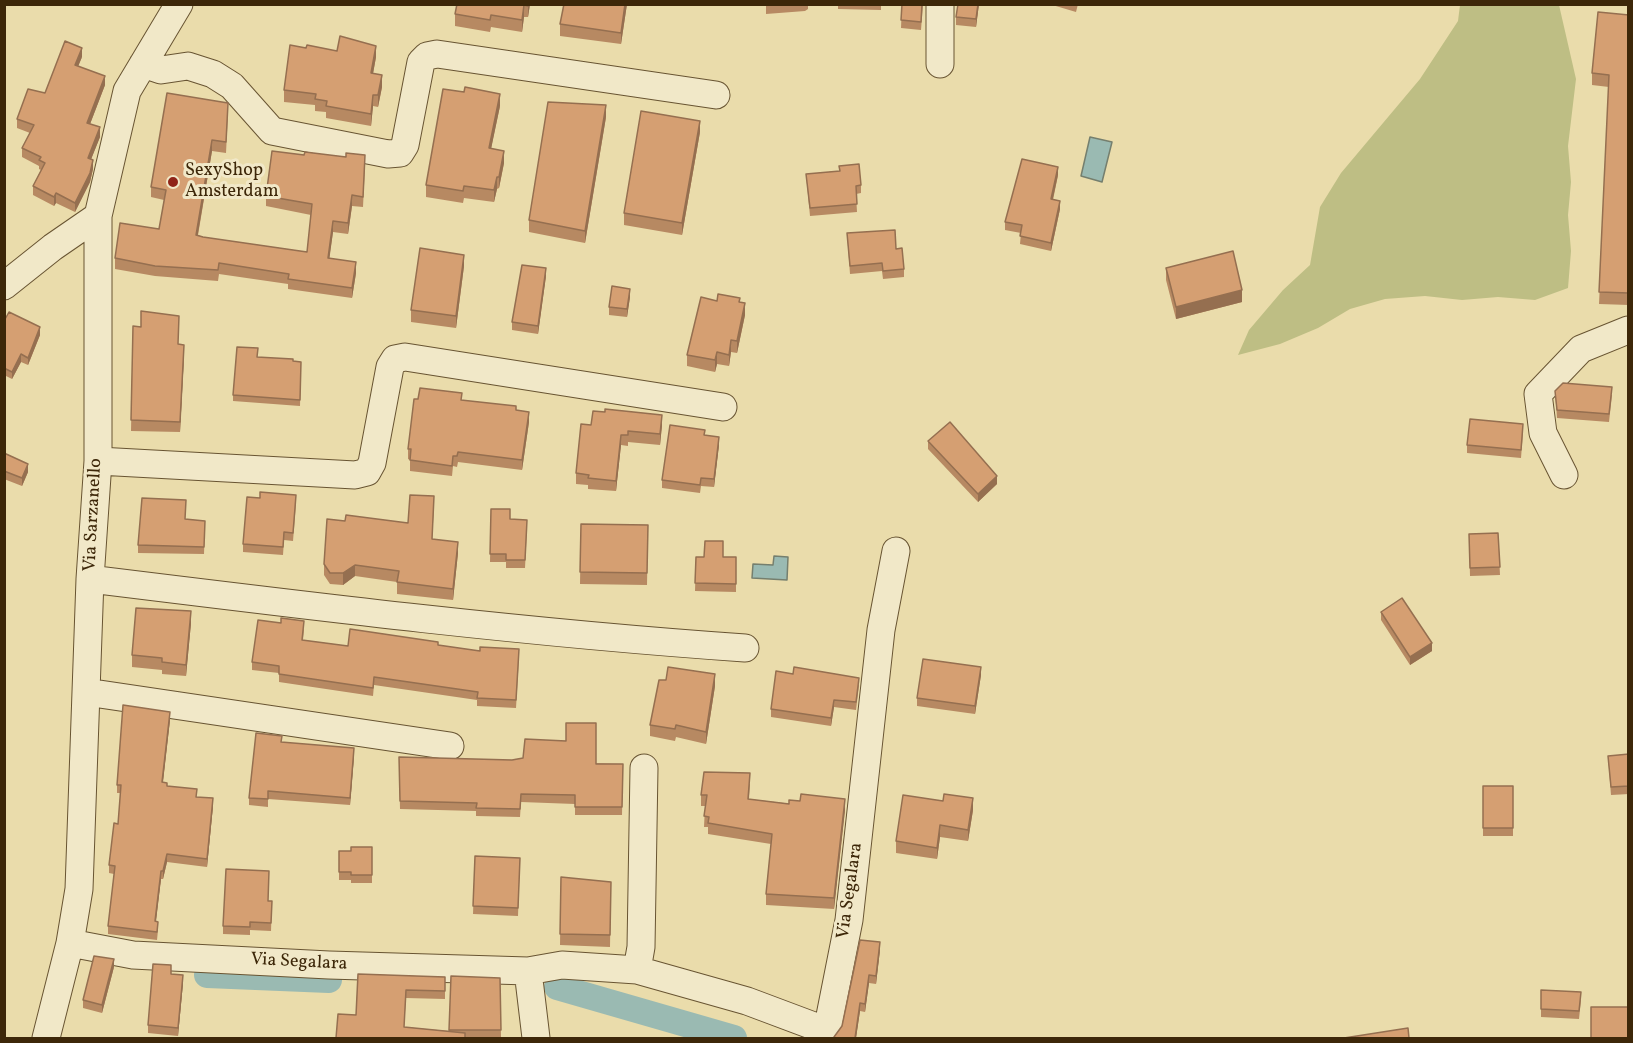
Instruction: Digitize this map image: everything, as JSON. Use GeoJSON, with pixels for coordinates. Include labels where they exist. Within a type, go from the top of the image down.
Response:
{"type":"FeatureCollection","features":[{"type":"Feature","properties":{"kind":"street","name":"Via Sarzanello"},"geometry":{"type":"LineString","coordinates":[[45,1038],[70,943],[79,889],[90,579],[98,461],[98,216],[127,91],[179,4]]}},
{"type":"Feature","properties":{"kind":"street"},"geometry":{"type":"LineString","coordinates":[[940,4],[940,64]]}},
{"type":"Feature","properties":{"kind":"street"},"geometry":{"type":"LineString","coordinates":[[143,64],[161,70],[188,66],[213,74],[232,87],[272,131],[388,154],[400,153],[405,145],[421,62],[427,56],[437,54],[716,95]]}},
{"type":"Feature","properties":{"kind":"street"},"geometry":{"type":"LineString","coordinates":[[4,286],[53,247],[98,216]]}},
{"type":"Feature","properties":{"kind":"street"},"geometry":{"type":"LineString","coordinates":[[1564,475],[1544,433],[1538,394],[1581,349],[1629,330]]}},
{"type":"Feature","properties":{"kind":"street"},"geometry":{"type":"LineString","coordinates":[[98,461],[355,475],[367,472],[372,463],[390,367],[395,358],[405,357],[723,407]]}},
{"type":"Feature","properties":{"kind":"street","name":"Via Segalara"},"geometry":{"type":"LineString","coordinates":[[70,943],[144,956],[436,970],[528,971],[562,965],[637,970],[747,1001],[827,1031],[849,920],[881,630],[896,551]]}},
{"type":"Feature","properties":{"kind":"street"},"geometry":{"type":"LineString","coordinates":[[90,579],[470,625],[745,648]]}},
{"type":"Feature","properties":{"kind":"street"},"geometry":{"type":"LineString","coordinates":[[86,692],[450,746]]}},
{"type":"Feature","properties":{"kind":"street"},"geometry":{"type":"LineString","coordinates":[[637,970],[641,947],[644,768]]}},
{"type":"Feature","properties":{"kind":"street"},"geometry":{"type":"LineString","coordinates":[[528,971],[536,1038]]}},
{"type":"Feature","properties":{"kind":"green space"},"geometry":{"type":"Polygon","coordinates":[[[1460,5],[1559,5],[1576,79],[1568,146],[1571,182],[1568,215],[1571,251],[1568,288],[1535,300],[1498,297],[1462,300],[1425,296],[1385,299],[1350,309],[1318,328],[1280,344],[1238,355],[1249,330],[1283,290],[1310,265],[1320,207],[1341,173],[1420,79],[1458,21],[1460,5]]]}},
{"type":"Feature","properties":{"kind":"water"},"geometry":{"type":"Polygon","coordinates":[[[1090,137],[1112,142],[1102,182],[1081,176],[1090,137]]]}},
{"type":"Feature","properties":{"kind":"water"},"geometry":{"type":"Polygon","coordinates":[[[774,556],[788,557],[787,580],[752,578],[753,564],[773,565],[774,556]]]}},
{"type":"Feature","properties":{"kind":"building"},"geometry":{"type":"Polygon","coordinates":[[[457,4],[528,4],[528,6],[524,5],[522,20],[491,15],[490,20],[455,14],[457,4]]]}},
{"type":"Feature","properties":{"kind":"building"},"geometry":{"type":"Polygon","coordinates":[[[564,4],[625,4],[621,33],[560,24],[564,4]]]}},
{"type":"Feature","properties":{"kind":"building"},"geometry":{"type":"Polygon","coordinates":[[[902,4],[922,4],[921,22],[901,20],[902,4]]]}},
{"type":"Feature","properties":{"kind":"building"},"geometry":{"type":"Polygon","coordinates":[[[958,4],[978,4],[976,19],[956,17],[958,4]]]}},
{"type":"Feature","properties":{"kind":"building"},"geometry":{"type":"Polygon","coordinates":[[[1598,12],[1629,15],[1629,293],[1599,292],[1609,75],[1592,73],[1598,12]]]}},
{"type":"Feature","properties":{"kind":"building"},"geometry":{"type":"Polygon","coordinates":[[[340,36],[376,46],[371,73],[382,75],[378,95],[373,95],[371,114],[326,106],[327,101],[315,99],[316,94],[284,90],[290,45],[306,48],[307,45],[337,51],[340,36]]]}},
{"type":"Feature","properties":{"kind":"building"},"geometry":{"type":"Polygon","coordinates":[[[65,41],[82,48],[75,65],[105,76],[87,123],[100,127],[88,158],[93,160],[90,173],[75,203],[56,193],[54,197],[33,186],[45,163],[39,160],[41,157],[22,148],[34,125],[17,119],[28,89],[45,93],[65,41]]]}},
{"type":"Feature","properties":{"kind":"building"},"geometry":{"type":"Polygon","coordinates":[[[465,87],[500,94],[489,148],[504,151],[494,190],[464,186],[463,191],[426,185],[443,89],[464,92],[465,87]]]}},
{"type":"Feature","properties":{"kind":"building"},"geometry":{"type":"Polygon","coordinates":[[[167,93],[228,103],[226,142],[212,140],[196,235],[307,252],[312,204],[266,196],[272,151],[346,157],[346,153],[365,155],[363,197],[352,195],[348,223],[333,221],[328,258],[356,262],[352,288],[288,279],[289,274],[219,263],[218,270],[155,266],[115,258],[120,223],[159,229],[166,190],[151,187],[167,93]]]}},
{"type":"Feature","properties":{"kind":"building"},"geometry":{"type":"Polygon","coordinates":[[[548,102],[606,105],[585,231],[529,220],[548,102]]]}},
{"type":"Feature","properties":{"kind":"building"},"geometry":{"type":"Polygon","coordinates":[[[641,111],[700,121],[682,223],[624,213],[641,111]]]}},
{"type":"Feature","properties":{"kind":"building"},"geometry":{"type":"Polygon","coordinates":[[[1022,159],[1058,167],[1051,199],[1060,201],[1051,243],[1020,236],[1022,225],[1005,222],[1022,159]]]}},
{"type":"Feature","properties":{"kind":"building"},"geometry":{"type":"Polygon","coordinates":[[[859,164],[861,185],[856,186],[857,204],[810,208],[806,174],[840,171],[839,166],[859,164]]]}},
{"type":"Feature","properties":{"kind":"building"},"geometry":{"type":"Polygon","coordinates":[[[895,230],[896,249],[902,248],[904,269],[883,271],[882,263],[850,266],[847,233],[895,230]]]}},
{"type":"Feature","properties":{"kind":"building"},"geometry":{"type":"Polygon","coordinates":[[[420,248],[464,255],[456,316],[411,310],[420,248]]]}},
{"type":"Feature","properties":{"kind":"building"},"geometry":{"type":"Polygon","coordinates":[[[1233,251],[1242,290],[1176,307],[1166,268],[1233,251]]]}},
{"type":"Feature","properties":{"kind":"building"},"geometry":{"type":"Polygon","coordinates":[[[522,265],[546,268],[538,326],[512,322],[522,265]]]}},
{"type":"Feature","properties":{"kind":"building"},"geometry":{"type":"Polygon","coordinates":[[[612,286],[630,289],[627,309],[609,307],[612,286]]]}},
{"type":"Feature","properties":{"kind":"building"},"geometry":{"type":"Polygon","coordinates":[[[718,294],[740,298],[739,302],[745,303],[737,341],[731,340],[729,355],[717,352],[715,360],[687,355],[701,297],[717,301],[718,294]]]}},
{"type":"Feature","properties":{"kind":"building"},"geometry":{"type":"Polygon","coordinates":[[[141,311],[179,316],[178,344],[184,345],[180,422],[131,420],[133,326],[141,327],[141,311]]]}},
{"type":"Feature","properties":{"kind":"building"},"geometry":{"type":"Polygon","coordinates":[[[9,312],[40,327],[28,358],[21,354],[12,372],[4,368],[4,321],[9,312]]]}},
{"type":"Feature","properties":{"kind":"building"},"geometry":{"type":"Polygon","coordinates":[[[237,347],[258,348],[257,357],[293,359],[293,361],[301,362],[300,400],[233,395],[237,347]]]}},
{"type":"Feature","properties":{"kind":"building"},"geometry":{"type":"Polygon","coordinates":[[[1563,383],[1612,387],[1609,414],[1557,410],[1555,391],[1563,383]]]}},
{"type":"Feature","properties":{"kind":"building"},"geometry":{"type":"Polygon","coordinates":[[[420,388],[462,393],[461,400],[516,406],[516,410],[529,412],[522,460],[458,452],[457,456],[453,456],[452,466],[410,460],[411,449],[408,449],[414,399],[418,399],[420,388]]]}},
{"type":"Feature","properties":{"kind":"building"},"geometry":{"type":"Polygon","coordinates":[[[605,409],[662,415],[660,434],[628,431],[628,435],[621,435],[616,481],[588,478],[589,475],[576,473],[581,424],[591,425],[593,411],[605,412],[605,409]]]}},
{"type":"Feature","properties":{"kind":"building"},"geometry":{"type":"Polygon","coordinates":[[[1470,419],[1523,424],[1521,450],[1467,445],[1470,419]]]}},
{"type":"Feature","properties":{"kind":"building"},"geometry":{"type":"Polygon","coordinates":[[[950,422],[997,476],[978,494],[928,441],[950,422]]]}},
{"type":"Feature","properties":{"kind":"building"},"geometry":{"type":"Polygon","coordinates":[[[670,425],[705,430],[704,435],[719,437],[714,479],[701,478],[700,485],[662,480],[670,425]]]}},
{"type":"Feature","properties":{"kind":"building"},"geometry":{"type":"Polygon","coordinates":[[[4,453],[28,464],[22,478],[4,471],[4,453]]]}},
{"type":"Feature","properties":{"kind":"building"},"geometry":{"type":"Polygon","coordinates":[[[260,492],[296,495],[293,533],[284,532],[283,547],[243,544],[247,497],[260,498],[260,492]]]}},
{"type":"Feature","properties":{"kind":"building"},"geometry":{"type":"Polygon","coordinates":[[[410,495],[434,496],[432,539],[458,542],[453,589],[397,582],[399,571],[355,565],[343,573],[330,573],[324,564],[327,519],[345,521],[346,515],[408,523],[410,495]]]}},
{"type":"Feature","properties":{"kind":"building"},"geometry":{"type":"Polygon","coordinates":[[[142,498],[186,500],[185,519],[205,521],[204,547],[138,545],[142,498]]]}},
{"type":"Feature","properties":{"kind":"building"},"geometry":{"type":"Polygon","coordinates":[[[491,509],[510,509],[510,519],[527,520],[525,560],[506,560],[506,554],[490,554],[491,509]]]}},
{"type":"Feature","properties":{"kind":"building"},"geometry":{"type":"Polygon","coordinates":[[[581,524],[648,525],[647,573],[580,572],[581,524]]]}},
{"type":"Feature","properties":{"kind":"building"},"geometry":{"type":"Polygon","coordinates":[[[1498,533],[1500,567],[1470,568],[1469,534],[1498,533]]]}},
{"type":"Feature","properties":{"kind":"building"},"geometry":{"type":"Polygon","coordinates":[[[705,541],[723,541],[723,557],[736,557],[736,584],[695,583],[696,557],[704,557],[705,541]]]}},
{"type":"Feature","properties":{"kind":"building"},"geometry":{"type":"Polygon","coordinates":[[[1402,598],[1432,643],[1410,657],[1381,612],[1402,598]]]}},
{"type":"Feature","properties":{"kind":"building"},"geometry":{"type":"Polygon","coordinates":[[[136,608],[191,611],[186,665],[162,662],[162,658],[132,655],[136,608]]]}},
{"type":"Feature","properties":{"kind":"building"},"geometry":{"type":"Polygon","coordinates":[[[281,618],[304,621],[302,640],[348,646],[350,629],[438,642],[438,645],[480,651],[480,647],[519,649],[516,700],[477,698],[478,692],[374,677],[373,688],[279,674],[279,666],[252,662],[258,620],[281,623],[281,618]]]}},
{"type":"Feature","properties":{"kind":"building"},"geometry":{"type":"Polygon","coordinates":[[[923,659],[981,667],[975,706],[917,698],[923,659]]]}},
{"type":"Feature","properties":{"kind":"building"},"geometry":{"type":"Polygon","coordinates":[[[668,667],[715,674],[706,732],[676,725],[675,729],[650,725],[659,680],[666,680],[668,667]]]}},
{"type":"Feature","properties":{"kind":"building"},"geometry":{"type":"Polygon","coordinates":[[[794,667],[859,678],[856,702],[834,700],[831,718],[771,709],[776,671],[793,674],[794,667]]]}},
{"type":"Feature","properties":{"kind":"building"},"geometry":{"type":"Polygon","coordinates":[[[123,705],[170,712],[162,782],[167,783],[167,786],[197,789],[196,797],[213,798],[207,859],[167,854],[163,871],[161,871],[155,921],[158,922],[157,932],[108,926],[115,866],[109,865],[114,823],[118,824],[121,785],[117,785],[123,705]]]}},
{"type":"Feature","properties":{"kind":"building"},"geometry":{"type":"Polygon","coordinates":[[[566,723],[596,723],[596,764],[623,764],[622,807],[575,807],[575,795],[521,794],[520,809],[476,808],[477,803],[400,801],[399,757],[512,760],[523,758],[525,739],[566,741],[566,723]]]}},
{"type":"Feature","properties":{"kind":"building"},"geometry":{"type":"Polygon","coordinates":[[[256,733],[282,736],[281,742],[354,748],[350,798],[268,791],[268,799],[249,798],[256,733]]]}},
{"type":"Feature","properties":{"kind":"building"},"geometry":{"type":"Polygon","coordinates":[[[1629,754],[1629,786],[1611,787],[1608,756],[1629,754]]]}},
{"type":"Feature","properties":{"kind":"building"},"geometry":{"type":"Polygon","coordinates":[[[704,772],[750,773],[748,799],[789,804],[789,800],[800,801],[801,794],[845,799],[834,898],[766,894],[772,834],[708,823],[709,817],[704,816],[707,795],[701,795],[704,772]]]}},
{"type":"Feature","properties":{"kind":"building"},"geometry":{"type":"Polygon","coordinates":[[[1483,786],[1513,786],[1513,828],[1483,828],[1483,786]]]}},
{"type":"Feature","properties":{"kind":"building"},"geometry":{"type":"Polygon","coordinates":[[[944,794],[973,798],[968,830],[940,825],[937,848],[896,841],[903,795],[943,801],[944,794]]]}},
{"type":"Feature","properties":{"kind":"building"},"geometry":{"type":"Polygon","coordinates":[[[351,847],[372,847],[372,875],[351,875],[351,872],[339,872],[339,851],[351,851],[351,847]]]}},
{"type":"Feature","properties":{"kind":"building"},"geometry":{"type":"Polygon","coordinates":[[[475,856],[520,858],[518,908],[473,906],[475,856]]]}},
{"type":"Feature","properties":{"kind":"building"},"geometry":{"type":"Polygon","coordinates":[[[226,869],[269,871],[268,901],[272,901],[271,923],[250,922],[250,927],[223,926],[226,869]]]}},
{"type":"Feature","properties":{"kind":"building"},"geometry":{"type":"Polygon","coordinates":[[[561,877],[611,882],[610,935],[560,934],[561,877]]]}},
{"type":"Feature","properties":{"kind":"building"},"geometry":{"type":"Polygon","coordinates":[[[860,940],[880,942],[876,976],[869,975],[865,1004],[860,1003],[855,1038],[833,1038],[842,1026],[860,940]]]}},
{"type":"Feature","properties":{"kind":"building"},"geometry":{"type":"Polygon","coordinates":[[[94,956],[114,959],[102,1005],[83,1000],[94,956]]]}},
{"type":"Feature","properties":{"kind":"building"},"geometry":{"type":"Polygon","coordinates":[[[153,964],[171,965],[171,974],[183,975],[178,1028],[148,1025],[153,964]]]}},
{"type":"Feature","properties":{"kind":"building"},"geometry":{"type":"Polygon","coordinates":[[[358,974],[445,977],[445,991],[406,990],[404,1027],[465,1033],[465,1038],[336,1038],[338,1014],[356,1015],[358,974]]]}},
{"type":"Feature","properties":{"kind":"building"},"geometry":{"type":"Polygon","coordinates":[[[451,976],[500,978],[501,1030],[449,1030],[451,976]]]}},
{"type":"Feature","properties":{"kind":"building"},"geometry":{"type":"Polygon","coordinates":[[[1541,990],[1581,992],[1579,1011],[1541,1009],[1541,990]]]}},
{"type":"Feature","properties":{"kind":"building"},"geometry":{"type":"Polygon","coordinates":[[[1591,1007],[1629,1007],[1629,1038],[1591,1038],[1591,1007]]]}},
{"type":"Feature","properties":{"kind":"building"},"geometry":{"type":"Polygon","coordinates":[[[1408,1028],[1409,1038],[1344,1038],[1408,1028]]]}},
{"type":"Feature","properties":{"kind":"waterway"},"geometry":{"type":"LineString","coordinates":[[207,975],[329,980]]}},
{"type":"Feature","properties":{"kind":"waterway"},"geometry":{"type":"LineString","coordinates":[[557,987],[734,1038]]}},
{"type":"Feature","properties":{"kind":"place","name":"SexyShop Amsterdam"},"geometry":{"type":"Point","coordinates":[173,182]}}]}
